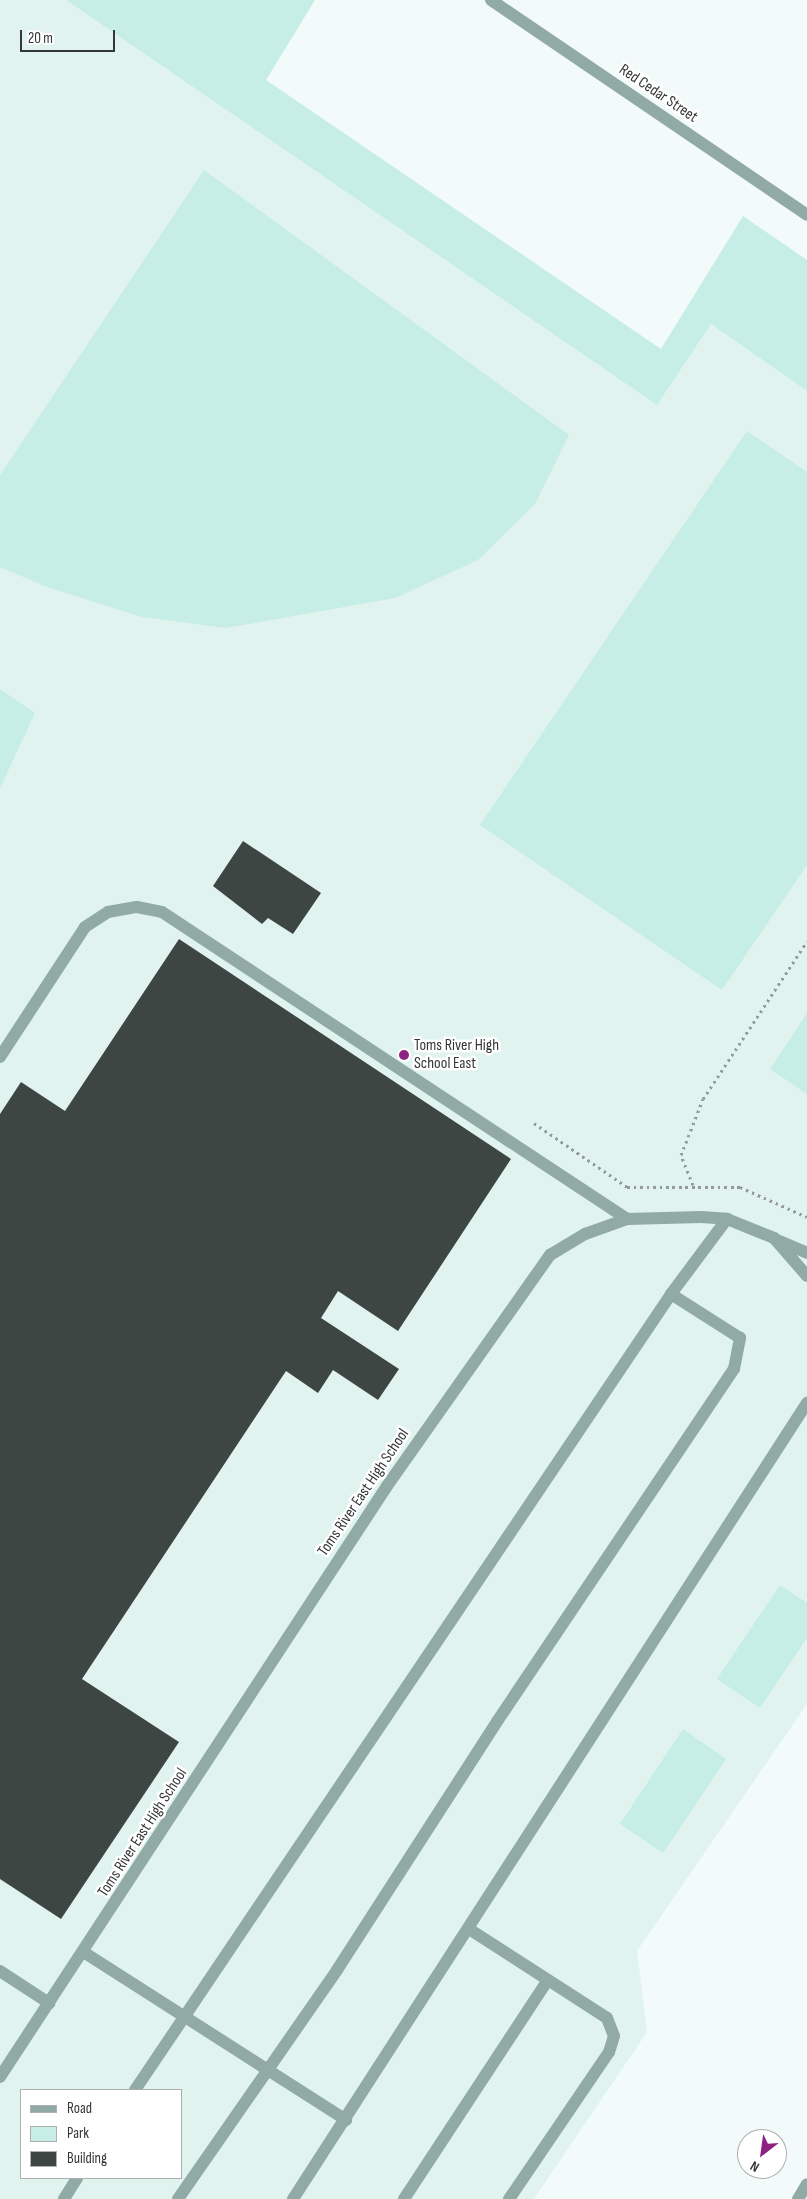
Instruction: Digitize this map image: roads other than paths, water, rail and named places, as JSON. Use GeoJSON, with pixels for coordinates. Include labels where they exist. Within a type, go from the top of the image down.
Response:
{"type":"FeatureCollection","features":[{"type":"Feature","properties":{"kind":"street","name":"Red Cedar Street"},"geometry":{"type":"LineString","coordinates":[[491,0],[807,216]]}},
{"type":"Feature","properties":{"kind":"street"},"geometry":{"type":"LineString","coordinates":[[0,1057],[85,927],[108,912],[137,907],[162,912],[627,1219]]}},
{"type":"Feature","properties":{"kind":"street","name":"Toms River East High School"},"geometry":{"type":"LineString","coordinates":[[0,2077],[48,2003],[85,1952],[387,1486],[550,1255],[585,1234],[627,1219],[671,1215],[727,1219],[807,1253]]}},
{"type":"Feature","properties":{"kind":"street"},"geometry":{"type":"LineString","coordinates":[[136,2089],[671,1294],[727,1219]]}},
{"type":"Feature","properties":{"kind":"street","name":"Toms River East High School"},"geometry":{"type":"LineString","coordinates":[[774,1238],[807,1276]]}},
{"type":"Feature","properties":{"kind":"street"},"geometry":{"type":"LineString","coordinates":[[178,2199],[269,2070],[734,1369],[740,1338],[671,1294]]}},
{"type":"Feature","properties":{"kind":"street"},"geometry":{"type":"LineString","coordinates":[[293,2199],[470,1929],[807,1403]]}},
{"type":"Feature","properties":{"kind":"street"},"geometry":{"type":"LineString","coordinates":[[470,1929],[607,2018],[614,2036],[609,2052],[510,2199]]}},
{"type":"Feature","properties":{"kind":"street"},"geometry":{"type":"LineString","coordinates":[[85,1952],[346,2120]]}},
{"type":"Feature","properties":{"kind":"street"},"geometry":{"type":"LineString","coordinates":[[0,1971],[48,2003]]}},
{"type":"Feature","properties":{"kind":"street"},"geometry":{"type":"LineString","coordinates":[[404,2199],[548,1980]]}},
{"type":"Feature","properties":{"kind":"street"},"geometry":{"type":"LineString","coordinates":[[64,2199],[76,2179]]}},
{"type":"Feature","properties":{"kind":"street"},"geometry":{"type":"LineString","coordinates":[[798,2199],[807,2184]]}},
{"type":"Feature","properties":{"kind":"place","name":"Toms River High School East"},"geometry":{"type":"Point","coordinates":[404,1055]}}]}
